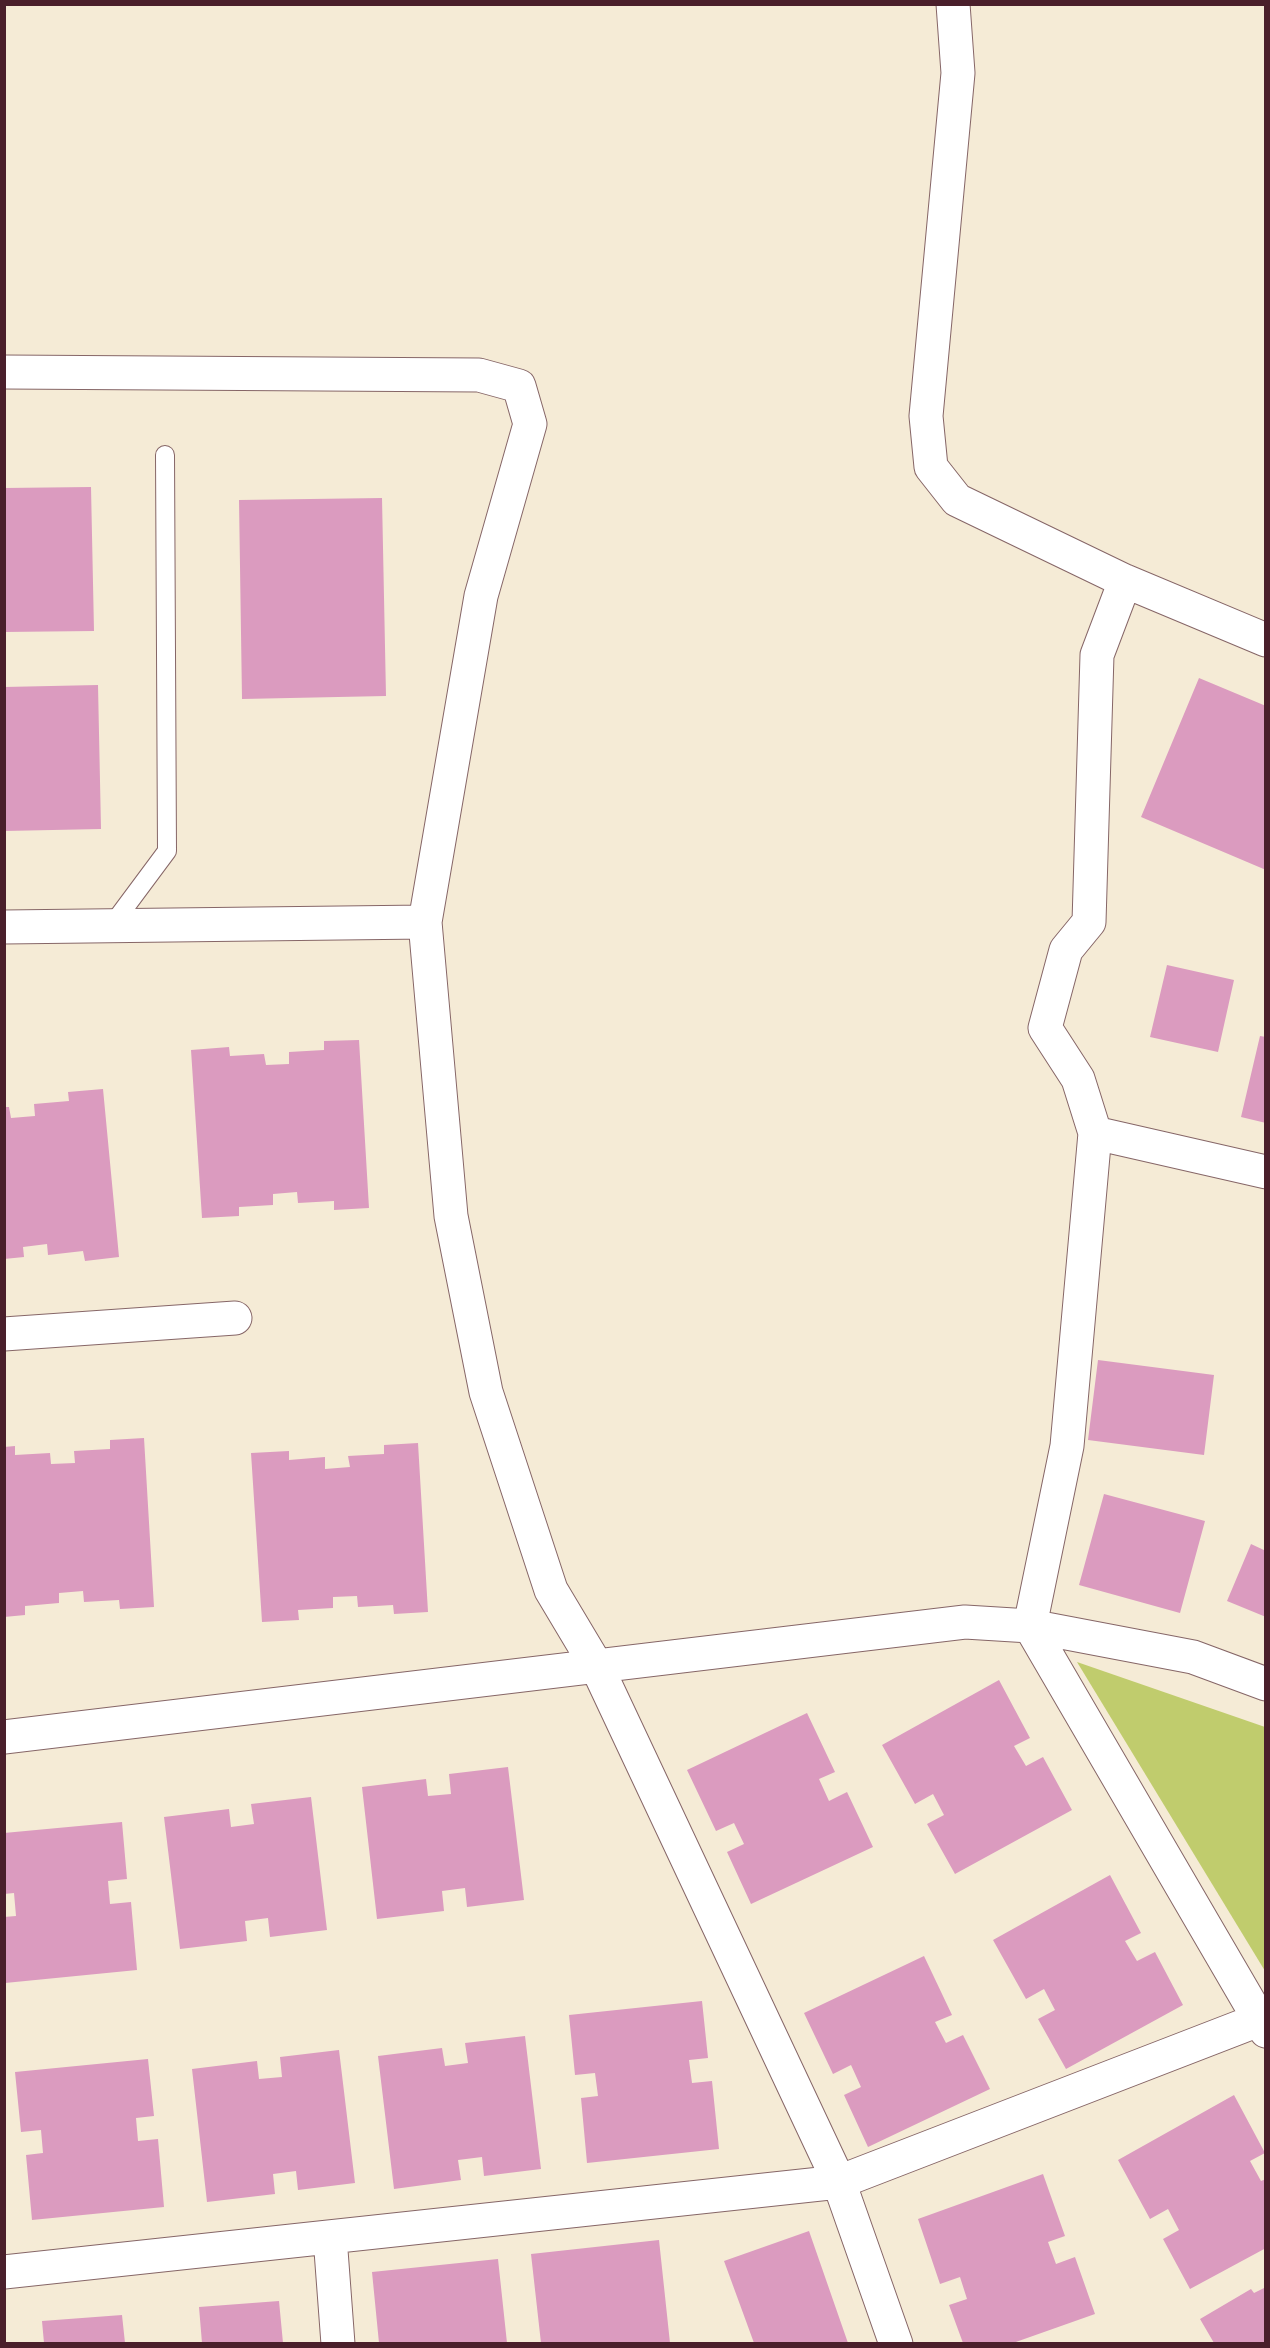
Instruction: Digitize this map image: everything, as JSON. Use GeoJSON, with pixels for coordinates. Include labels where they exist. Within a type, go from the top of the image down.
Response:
{"type":"FeatureCollection","features":[{"type":"Feature","properties":{"kind":"street"},"geometry":{"type":"LineString","coordinates":[[953,4],[958,73],[926,416],[931,467],[957,500],[1125,580],[1266,640]]}},
{"type":"Feature","properties":{"kind":"street"},"geometry":{"type":"LineString","coordinates":[[4,372],[479,375],[519,386],[530,424],[481,596],[425,922],[451,1216],[486,1392],[551,1590],[597,1666],[839,2182],[896,2343]]}},
{"type":"Feature","properties":{"kind":"street"},"geometry":{"type":"LineString","coordinates":[[4,2272],[839,2182],[1263,2022],[1030,1626],[1066,1446],[1095,1133],[1078,1080],[1045,1028],[1066,950],[1089,922],[1097,655],[1125,580]]}},
{"type":"Feature","properties":{"kind":"street"},"geometry":{"type":"LineString","coordinates":[[4,927],[425,922]]}},
{"type":"Feature","properties":{"kind":"street"},"geometry":{"type":"LineString","coordinates":[[1095,1133],[1266,1172]]}},
{"type":"Feature","properties":{"kind":"street"},"geometry":{"type":"LineString","coordinates":[[4,1334],[235,1318]]}},
{"type":"Feature","properties":{"kind":"street"},"geometry":{"type":"LineString","coordinates":[[4,1737],[965,1623],[1030,1626],[1193,1657],[1266,1684]]}},
{"type":"Feature","properties":{"kind":"street"},"geometry":{"type":"LineString","coordinates":[[330,2237],[338,2343]]}},
{"type":"Feature","properties":{"kind":"lane"},"geometry":{"type":"LineString","coordinates":[[112,926],[167,851],[165,455]]}},
{"type":"Feature","properties":{"kind":"green space"},"geometry":{"type":"Polygon","coordinates":[[[1077,1662],[1265,1727],[1265,1971],[1077,1662]]]}},
{"type":"Feature","properties":{"kind":"building"},"geometry":{"type":"Polygon","coordinates":[[[91,487],[94,631],[4,632],[4,488],[91,487]]]}},
{"type":"Feature","properties":{"kind":"building"},"geometry":{"type":"Polygon","coordinates":[[[382,498],[386,696],[242,699],[239,500],[382,498]]]}},
{"type":"Feature","properties":{"kind":"building"},"geometry":{"type":"Polygon","coordinates":[[[1199,678],[1266,706],[1266,870],[1141,817],[1199,678]]]}},
{"type":"Feature","properties":{"kind":"building"},"geometry":{"type":"Polygon","coordinates":[[[98,685],[101,829],[4,831],[4,687],[98,685]]]}},
{"type":"Feature","properties":{"kind":"building"},"geometry":{"type":"Polygon","coordinates":[[[1167,965],[1234,980],[1218,1052],[1150,1037],[1167,965]]]}},
{"type":"Feature","properties":{"kind":"building"},"geometry":{"type":"Polygon","coordinates":[[[1260,1036],[1266,1037],[1266,1123],[1241,1117],[1260,1036]]]}},
{"type":"Feature","properties":{"kind":"building"},"geometry":{"type":"Polygon","coordinates":[[[359,1040],[369,1208],[334,1210],[334,1201],[298,1203],[297,1192],[273,1194],[273,1205],[239,1207],[239,1216],[202,1218],[191,1050],[229,1047],[230,1056],[264,1054],[266,1065],[289,1064],[289,1052],[324,1050],[324,1041],[359,1040]]]}},
{"type":"Feature","properties":{"kind":"building"},"geometry":{"type":"Polygon","coordinates":[[[103,1089],[119,1257],[85,1261],[83,1251],[48,1255],[47,1244],[23,1247],[24,1257],[4,1259],[4,1107],[9,1107],[11,1118],[35,1116],[34,1104],[69,1101],[68,1092],[103,1089]]]}},
{"type":"Feature","properties":{"kind":"building"},"geometry":{"type":"Polygon","coordinates":[[[1098,1360],[1214,1375],[1204,1455],[1088,1440],[1098,1360]]]}},
{"type":"Feature","properties":{"kind":"building"},"geometry":{"type":"Polygon","coordinates":[[[144,1438],[154,1607],[120,1609],[119,1600],[84,1602],[83,1591],[59,1593],[59,1603],[25,1606],[25,1615],[4,1617],[4,1447],[15,1446],[15,1455],[50,1453],[51,1464],[75,1463],[74,1451],[110,1449],[110,1440],[144,1438]]]}},
{"type":"Feature","properties":{"kind":"building"},"geometry":{"type":"Polygon","coordinates":[[[418,1443],[428,1612],[394,1614],[393,1605],[358,1607],[357,1596],[333,1597],[333,1608],[298,1610],[299,1620],[262,1622],[251,1453],[289,1451],[289,1460],[325,1457],[325,1469],[350,1467],[348,1456],[384,1454],[384,1445],[418,1443]]]}},
{"type":"Feature","properties":{"kind":"building"},"geometry":{"type":"Polygon","coordinates":[[[1104,1494],[1205,1521],[1180,1613],[1079,1585],[1104,1494]]]}},
{"type":"Feature","properties":{"kind":"building"},"geometry":{"type":"Polygon","coordinates":[[[1251,1544],[1266,1551],[1266,1617],[1227,1601],[1251,1544]]]}},
{"type":"Feature","properties":{"kind":"building"},"geometry":{"type":"Polygon","coordinates":[[[999,1680],[1030,1738],[1014,1746],[1026,1766],[1043,1757],[1072,1810],[955,1874],[927,1824],[944,1815],[933,1794],[915,1804],[882,1745],[999,1680]]]}},
{"type":"Feature","properties":{"kind":"building"},"geometry":{"type":"Polygon","coordinates":[[[807,1713],[835,1772],[819,1779],[829,1801],[847,1792],[873,1847],[751,1904],[727,1852],[744,1844],[734,1823],[716,1831],[687,1770],[807,1713]]]}},
{"type":"Feature","properties":{"kind":"building"},"geometry":{"type":"Polygon","coordinates":[[[508,1767],[524,1900],[467,1907],[465,1888],[442,1891],[444,1911],[377,1919],[362,1787],[426,1779],[428,1796],[451,1794],[449,1774],[508,1767]]]}},
{"type":"Feature","properties":{"kind":"building"},"geometry":{"type":"Polygon","coordinates":[[[311,1797],[327,1930],[270,1937],[268,1918],[245,1921],[247,1941],[180,1949],[164,1817],[229,1809],[231,1827],[254,1824],[251,1804],[311,1797]]]}},
{"type":"Feature","properties":{"kind":"building"},"geometry":{"type":"Polygon","coordinates":[[[122,1822],[127,1879],[108,1881],[110,1904],[131,1902],[137,1970],[5,1983],[4,1917],[16,1916],[14,1893],[4,1894],[4,1833],[122,1822]]]}},
{"type":"Feature","properties":{"kind":"building"},"geometry":{"type":"Polygon","coordinates":[[[1110,1875],[1141,1933],[1125,1941],[1137,1961],[1155,1952],[1183,2005],[1066,2069],[1038,2019],[1055,2010],[1044,1989],[1026,1999],[993,1940],[1110,1875]]]}},
{"type":"Feature","properties":{"kind":"building"},"geometry":{"type":"Polygon","coordinates":[[[924,1956],[952,2015],[935,2022],[946,2043],[963,2035],[990,2089],[868,2147],[844,2095],[861,2087],[851,2065],[833,2074],[804,2013],[924,1956]]]}},
{"type":"Feature","properties":{"kind":"building"},"geometry":{"type":"Polygon","coordinates":[[[702,2001],[708,2058],[689,2060],[692,2083],[712,2081],[719,2149],[587,2163],[581,2098],[598,2096],[595,2073],[575,2075],[569,2015],[702,2001]]]}},
{"type":"Feature","properties":{"kind":"building"},"geometry":{"type":"Polygon","coordinates":[[[525,2036],[541,2169],[484,2176],[482,2157],[458,2160],[461,2180],[394,2189],[378,2056],[442,2048],[445,2066],[468,2063],[465,2043],[525,2036]]]}},
{"type":"Feature","properties":{"kind":"building"},"geometry":{"type":"Polygon","coordinates":[[[339,2050],[355,2183],[298,2190],[296,2171],[273,2174],[275,2194],[207,2202],[192,2069],[257,2061],[259,2079],[282,2077],[280,2057],[339,2050]]]}},
{"type":"Feature","properties":{"kind":"building"},"geometry":{"type":"Polygon","coordinates":[[[148,2059],[154,2116],[136,2118],[138,2141],[158,2139],[164,2207],[32,2220],[26,2155],[43,2153],[41,2130],[21,2132],[15,2072],[148,2059]]]}},
{"type":"Feature","properties":{"kind":"building"},"geometry":{"type":"Polygon","coordinates":[[[1234,2095],[1265,2153],[1250,2161],[1261,2181],[1266,2179],[1266,2248],[1190,2289],[1163,2239],[1179,2230],[1168,2209],[1150,2219],[1118,2160],[1234,2095]]]}},
{"type":"Feature","properties":{"kind":"building"},"geometry":{"type":"Polygon","coordinates":[[[1043,2174],[1065,2236],[1048,2242],[1056,2264],[1075,2257],[1095,2314],[1013,2343],[963,2343],[949,2305],[967,2299],[960,2277],[940,2284],[918,2219],[1043,2174]]]}},
{"type":"Feature","properties":{"kind":"building"},"geometry":{"type":"Polygon","coordinates":[[[809,2231],[848,2343],[754,2343],[724,2261],[809,2231]]]}},
{"type":"Feature","properties":{"kind":"building"},"geometry":{"type":"Polygon","coordinates":[[[659,2240],[670,2343],[541,2343],[531,2254],[659,2240]]]}},
{"type":"Feature","properties":{"kind":"building"},"geometry":{"type":"Polygon","coordinates":[[[498,2259],[507,2343],[379,2343],[372,2272],[498,2259]]]}},
{"type":"Feature","properties":{"kind":"building"},"geometry":{"type":"Polygon","coordinates":[[[1266,2287],[1266,2343],[1214,2343],[1200,2319],[1251,2289],[1254,2293],[1266,2287]]]}},
{"type":"Feature","properties":{"kind":"building"},"geometry":{"type":"Polygon","coordinates":[[[279,2301],[283,2343],[202,2343],[199,2307],[279,2301]]]}},
{"type":"Feature","properties":{"kind":"building"},"geometry":{"type":"Polygon","coordinates":[[[122,2315],[125,2343],[44,2343],[42,2321],[122,2315]]]}}]}
